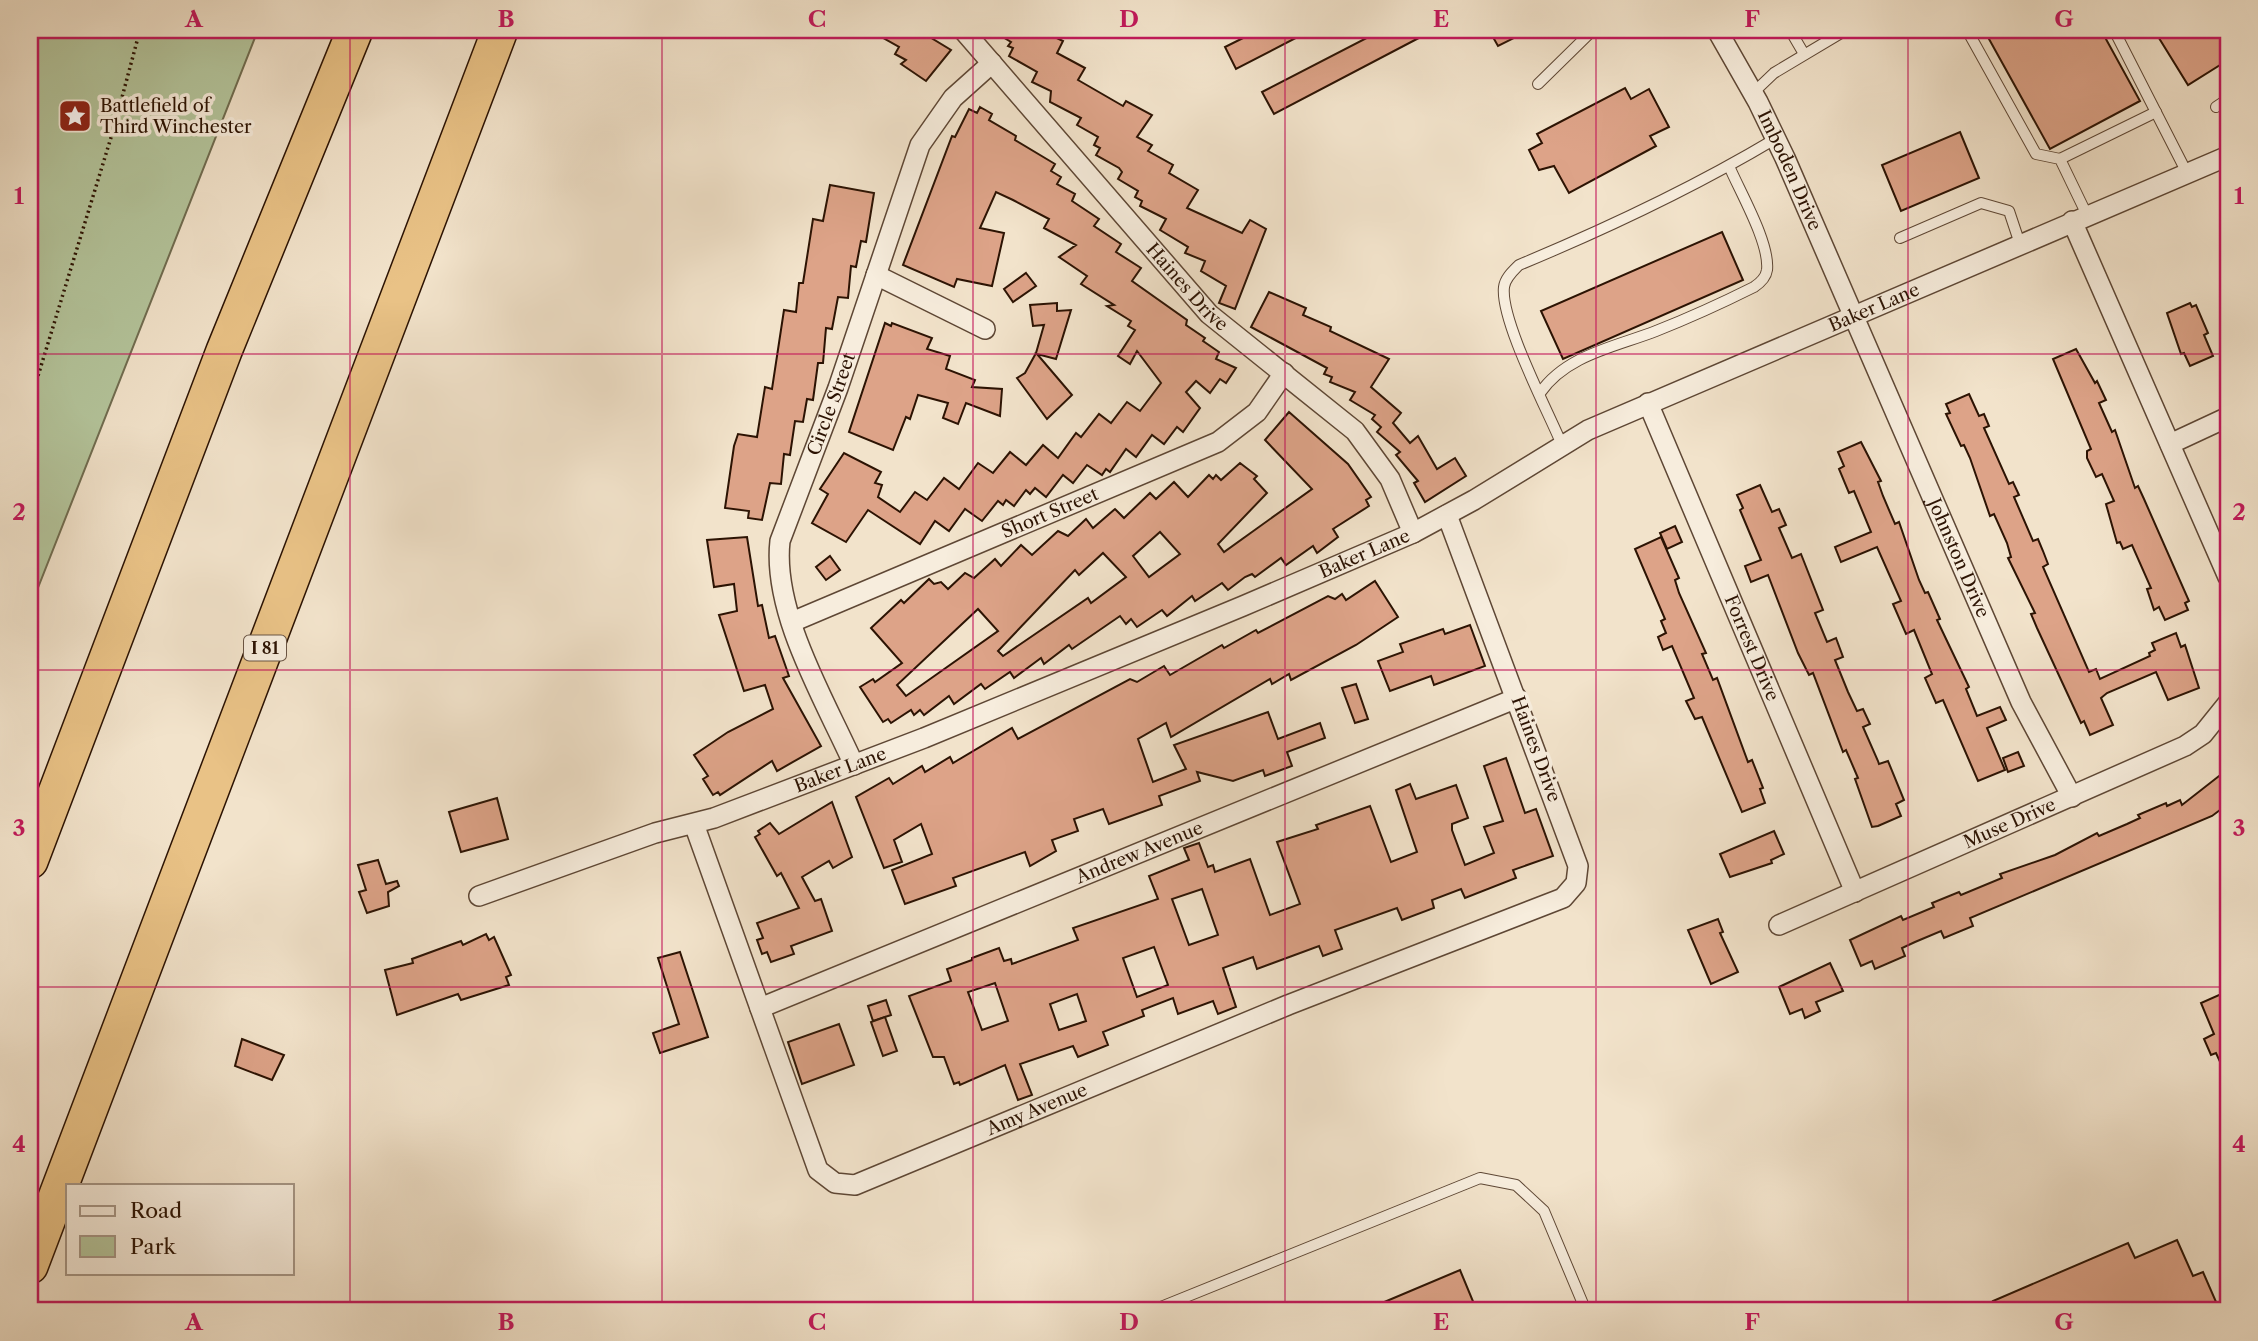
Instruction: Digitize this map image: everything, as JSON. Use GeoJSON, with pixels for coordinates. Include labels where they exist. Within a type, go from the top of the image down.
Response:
{"type":"FeatureCollection","features":[{"type":"Feature","properties":{"kind":"highway"},"geometry":{"type":"LineString","coordinates":[[30,861],[224,351],[355,30]]}},
{"type":"Feature","properties":{"kind":"highway","name":"I 81"},"geometry":{"type":"LineString","coordinates":[[30,1266],[500,30]]}},
{"type":"Feature","properties":{"kind":"street","name":"Haines Drive"},"geometry":{"type":"LineString","coordinates":[[963,30],[1209,314],[1247,347],[1326,405],[1374,453],[1396,490],[1413,533]]}},
{"type":"Feature","properties":{"kind":"street","name":"Imboden Drive"},"geometry":{"type":"LineString","coordinates":[[1717,30],[1753,93],[1832,271],[1855,314]]}},
{"type":"Feature","properties":{"kind":"street","name":"Circle Street"},"geometry":{"type":"LineString","coordinates":[[854,765],[792,622],[780,581],[780,541],[838,388],[920,145],[953,98],[992,63]]}},
{"type":"Feature","properties":{"kind":"street","name":"Baker Lane"},"geometry":{"type":"LineString","coordinates":[[479,896],[655,834],[694,824],[854,765],[1413,533],[1562,445],[1648,403],[2228,156]]}},
{"type":"Feature","properties":{"kind":"street"},"geometry":{"type":"LineString","coordinates":[[2080,218],[2170,444],[2228,577]]}},
{"type":"Feature","properties":{"kind":"street"},"geometry":{"type":"LineString","coordinates":[[876,275],[985,328]]}},
{"type":"Feature","properties":{"kind":"street","name":"Johnston Drive"},"geometry":{"type":"LineString","coordinates":[[1855,314],[2021,702],[2072,797]]}},
{"type":"Feature","properties":{"kind":"street","name":"Short Street"},"geometry":{"type":"LineString","coordinates":[[792,622],[1218,442],[1257,412],[1284,373]]}},
{"type":"Feature","properties":{"kind":"street","name":"Forrest Drive"},"geometry":{"type":"LineString","coordinates":[[1648,403],[1855,892]]}},
{"type":"Feature","properties":{"kind":"street"},"geometry":{"type":"LineString","coordinates":[[2170,444],[2228,417]]}},
{"type":"Feature","properties":{"kind":"street","name":"Haines Drive"},"geometry":{"type":"LineString","coordinates":[[1447,515],[1578,866]]}},
{"type":"Feature","properties":{"kind":"street","name":"Andrew Avenue"},"geometry":{"type":"LineString","coordinates":[[760,1009],[1517,698]]}},
{"type":"Feature","properties":{"kind":"street","name":"Muse Drive"},"geometry":{"type":"LineString","coordinates":[[1779,925],[2185,746],[2203,734],[2228,703]]}},
{"type":"Feature","properties":{"kind":"street","name":"Amy Avenue"},"geometry":{"type":"LineString","coordinates":[[694,824],[818,1170],[835,1183],[855,1185],[1288,1005],[1563,898],[1576,883],[1578,866]]}},
{"type":"Feature","properties":{"kind":"lane"},"geometry":{"type":"LineString","coordinates":[[1538,84],[1593,30]]}},
{"type":"Feature","properties":{"kind":"lane"},"geometry":{"type":"LineString","coordinates":[[1790,30],[1804,54]]}},
{"type":"Feature","properties":{"kind":"lane"},"geometry":{"type":"LineString","coordinates":[[1753,93],[1774,73],[1846,30]]}},
{"type":"Feature","properties":{"kind":"lane"},"geometry":{"type":"LineString","coordinates":[[1968,30],[2036,154],[2060,159],[2156,112]]}},
{"type":"Feature","properties":{"kind":"lane"},"geometry":{"type":"LineString","coordinates":[[2114,30],[2188,173]]}},
{"type":"Feature","properties":{"kind":"lane"},"geometry":{"type":"LineString","coordinates":[[2216,107],[2228,99]]}},
{"type":"Feature","properties":{"kind":"lane"},"geometry":{"type":"LineString","coordinates":[[1562,445],[1507,312],[1504,287],[1508,276],[1518,265],[1617,224],[1730,166],[1775,139]]}},
{"type":"Feature","properties":{"kind":"lane"},"geometry":{"type":"LineString","coordinates":[[2060,159],[2080,218]]}},
{"type":"Feature","properties":{"kind":"lane"},"geometry":{"type":"LineString","coordinates":[[1541,393],[1552,377],[1574,361],[1657,330],[1745,292],[1761,281],[1767,271],[1766,252],[1730,166]]}},
{"type":"Feature","properties":{"kind":"lane"},"geometry":{"type":"LineString","coordinates":[[1900,238],[1981,203],[2008,211],[2020,244]]}},
{"type":"Feature","properties":{"kind":"lane"},"geometry":{"type":"LineString","coordinates":[[1151,1311],[1480,1178],[1516,1185],[1545,1211],[1586,1311]]}},
{"type":"Feature","properties":{"kind":"path"},"geometry":{"type":"LineString","coordinates":[[30,401],[113,131],[139,30]]}},
{"type":"Feature","properties":{"kind":"green space"},"geometry":{"type":"Polygon","coordinates":[[[37,30],[258,30],[30,608],[30,44],[37,30]]]}},
{"type":"Feature","properties":{"kind":"building"},"geometry":{"type":"Polygon","coordinates":[[[869,30],[918,30],[951,50],[926,81],[901,64],[906,60],[895,54],[899,47],[869,30]]]}},
{"type":"Feature","properties":{"kind":"building"},"geometry":{"type":"Polygon","coordinates":[[[991,30],[1040,30],[1063,41],[1057,53],[1085,68],[1078,80],[1123,106],[1126,101],[1152,115],[1137,137],[1152,145],[1148,151],[1173,165],[1169,173],[1198,190],[1187,208],[1242,233],[1250,220],[1266,229],[1235,309],[1219,303],[1226,286],[1201,271],[1205,261],[1185,253],[1188,247],[1160,230],[1166,219],[1140,206],[1142,201],[1135,197],[1138,191],[1118,179],[1122,172],[1119,168],[1096,155],[1100,148],[1094,145],[1098,137],[1077,125],[1081,118],[1050,102],[1051,91],[1032,82],[1037,72],[1009,56],[1013,48],[1008,46],[1011,42],[991,30]]]}},
{"type":"Feature","properties":{"kind":"building"},"geometry":{"type":"Polygon","coordinates":[[[1259,30],[1311,30],[1236,69],[1225,47],[1259,30]]]}},
{"type":"Feature","properties":{"kind":"building"},"geometry":{"type":"Polygon","coordinates":[[[1382,30],[1434,30],[1274,114],[1262,92],[1382,30]]]}},
{"type":"Feature","properties":{"kind":"building"},"geometry":{"type":"Polygon","coordinates":[[[1489,30],[1530,30],[1498,46],[1489,30]]]}},
{"type":"Feature","properties":{"kind":"building"},"geometry":{"type":"Polygon","coordinates":[[[1984,30],[2101,30],[2140,101],[2050,149],[1984,30]]]}},
{"type":"Feature","properties":{"kind":"building"},"geometry":{"type":"Polygon","coordinates":[[[2154,30],[2228,30],[2228,60],[2188,85],[2154,30]]]}},
{"type":"Feature","properties":{"kind":"building"},"geometry":{"type":"Polygon","coordinates":[[[1625,88],[1631,99],[1649,89],[1669,127],[1650,136],[1656,146],[1569,193],[1554,166],[1539,170],[1529,150],[1542,143],[1537,134],[1625,88]]]}},
{"type":"Feature","properties":{"kind":"building"},"geometry":{"type":"Polygon","coordinates":[[[980,107],[992,114],[989,120],[1016,136],[1015,140],[1055,164],[1051,171],[1061,177],[1057,184],[1075,194],[1072,201],[1099,219],[1094,226],[1121,244],[1116,252],[1141,268],[1132,281],[1187,320],[1186,325],[1219,352],[1216,359],[1236,368],[1226,383],[1220,379],[1210,393],[1196,381],[1186,392],[1200,408],[1183,432],[1177,427],[1164,444],[1152,435],[1136,457],[1126,449],[1110,472],[1106,469],[1102,475],[1087,465],[1073,483],[1063,475],[1046,497],[1035,488],[1030,494],[1026,490],[1014,506],[1006,500],[1003,505],[998,501],[982,521],[965,509],[949,531],[935,521],[920,544],[868,510],[846,542],[812,523],[828,494],[820,489],[844,453],[881,472],[875,483],[882,485],[878,497],[900,512],[915,492],[927,500],[944,478],[959,489],[978,463],[993,473],[1010,452],[1026,465],[1043,445],[1058,458],[1076,433],[1081,437],[1099,414],[1111,423],[1127,402],[1140,411],[1161,383],[1137,351],[1130,364],[1118,356],[1135,330],[1128,326],[1131,321],[1107,306],[1114,305],[1081,284],[1087,276],[1059,257],[1076,245],[1044,228],[1049,219],[996,192],[980,228],[1004,233],[992,286],[957,279],[954,287],[903,265],[952,136],[955,137],[969,109],[977,113],[980,107]]]}},
{"type":"Feature","properties":{"kind":"building"},"geometry":{"type":"Polygon","coordinates":[[[1960,132],[1979,178],[1901,211],[1882,165],[1960,132]]]}},
{"type":"Feature","properties":{"kind":"building"},"geometry":{"type":"Polygon","coordinates":[[[830,185],[874,193],[866,242],[861,241],[856,267],[851,266],[848,298],[838,297],[832,329],[826,328],[823,363],[818,363],[813,400],[807,399],[803,422],[795,421],[790,455],[784,454],[781,484],[770,483],[762,520],[748,518],[749,511],[725,508],[734,446],[738,434],[757,437],[765,387],[772,389],[784,310],[796,312],[799,283],[803,283],[813,219],[823,221],[830,185]]]}},
{"type":"Feature","properties":{"kind":"building"},"geometry":{"type":"Polygon","coordinates":[[[1722,232],[1743,280],[1563,359],[1541,311],[1722,232]]]}},
{"type":"Feature","properties":{"kind":"building"},"geometry":{"type":"Polygon","coordinates":[[[1026,273],[1036,286],[1013,302],[1004,289],[1026,273]]]}},
{"type":"Feature","properties":{"kind":"building"},"geometry":{"type":"Polygon","coordinates":[[[1269,292],[1306,308],[1303,315],[1331,327],[1330,331],[1389,359],[1371,387],[1401,413],[1393,423],[1410,443],[1418,436],[1437,469],[1455,458],[1466,476],[1425,502],[1414,483],[1418,481],[1396,455],[1400,452],[1377,432],[1381,427],[1372,419],[1375,415],[1350,400],[1355,392],[1330,382],[1332,377],[1324,374],[1327,368],[1251,327],[1269,292]]]}},
{"type":"Feature","properties":{"kind":"building"},"geometry":{"type":"Polygon","coordinates":[[[1057,303],[1057,311],[1071,310],[1056,359],[1037,354],[1072,395],[1047,419],[1017,378],[1025,373],[1036,353],[1044,325],[1033,326],[1030,305],[1057,303]]]}},
{"type":"Feature","properties":{"kind":"building"},"geometry":{"type":"Polygon","coordinates":[[[2190,303],[2192,307],[2196,305],[2208,333],[2204,335],[2213,356],[2190,366],[2184,353],[2181,354],[2167,313],[2190,303]]]}},
{"type":"Feature","properties":{"kind":"building"},"geometry":{"type":"Polygon","coordinates":[[[885,323],[891,326],[892,323],[932,338],[927,349],[950,356],[946,369],[975,380],[972,387],[1002,389],[1000,416],[966,403],[958,424],[943,418],[948,403],[918,395],[910,419],[906,417],[893,450],[849,432],[885,323]]]}},
{"type":"Feature","properties":{"kind":"building"},"geometry":{"type":"Polygon","coordinates":[[[2076,349],[2106,400],[2099,403],[2112,432],[2115,430],[2135,488],[2138,486],[2189,601],[2185,603],[2188,610],[2165,620],[2159,607],[2154,610],[2147,589],[2151,588],[2132,545],[2123,549],[2120,542],[2117,543],[2106,504],[2114,501],[2102,474],[2096,477],[2087,458],[2087,451],[2091,449],[2053,359],[2076,349]]]}},
{"type":"Feature","properties":{"kind":"building"},"geometry":{"type":"Polygon","coordinates":[[[1969,394],[1979,416],[1984,414],[1989,426],[1984,428],[2009,484],[2013,482],[2019,495],[2014,497],[2033,541],[2038,539],[2048,564],[2043,567],[2089,672],[2096,669],[2100,679],[2150,656],[2149,653],[2155,650],[2152,643],[2176,633],[2181,647],[2185,645],[2199,688],[2168,700],[2156,672],[2107,693],[2101,698],[2113,725],[2090,735],[2084,721],[2081,723],[2037,628],[2031,614],[2035,613],[2008,558],[2011,557],[2007,543],[1994,514],[1990,516],[1970,458],[1964,445],[1961,446],[1946,414],[1950,413],[1946,404],[1969,394]]]}},
{"type":"Feature","properties":{"kind":"building"},"geometry":{"type":"Polygon","coordinates":[[[1289,412],[1348,464],[1371,497],[1366,500],[1369,506],[1333,529],[1338,537],[1317,553],[1313,546],[1286,565],[1281,558],[1255,577],[1252,574],[1245,577],[1228,590],[1222,583],[1195,601],[1192,596],[1167,616],[1162,610],[1137,627],[1131,619],[1126,624],[1120,616],[1072,649],[1069,645],[1044,664],[1041,658],[1014,678],[1010,672],[985,689],[981,684],[954,704],[949,696],[924,715],[920,710],[914,715],[911,710],[891,723],[888,719],[883,722],[860,687],[873,679],[875,682],[902,663],[871,628],[901,600],[904,603],[929,579],[934,584],[941,582],[948,589],[965,573],[974,578],[995,559],[1001,566],[1021,545],[1032,555],[1058,531],[1068,536],[1086,519],[1093,528],[1115,509],[1124,518],[1150,493],[1156,499],[1174,482],[1188,497],[1209,475],[1213,479],[1216,475],[1221,480],[1240,463],[1257,476],[1254,479],[1267,493],[1218,544],[1224,552],[1312,489],[1265,440],[1289,412]],[[1160,532],[1133,556],[1149,577],[1180,554],[1160,532]],[[1103,553],[1079,575],[1075,570],[998,651],[1003,656],[1088,598],[1091,603],[1126,577],[1103,553]],[[978,609],[897,685],[906,696],[998,631],[978,609]]]}},
{"type":"Feature","properties":{"kind":"building"},"geometry":{"type":"Polygon","coordinates":[[[1861,442],[1881,481],[1878,482],[1895,524],[1899,522],[1919,580],[1925,593],[1928,592],[1940,619],[1937,620],[1969,687],[1966,689],[1977,716],[2000,707],[2006,720],[1987,728],[2005,770],[1978,781],[1943,700],[1936,703],[1925,678],[1932,674],[1914,630],[1906,634],[1893,604],[1901,601],[1877,547],[1841,562],[1835,547],[1871,532],[1854,491],[1849,493],[1839,469],[1844,466],[1838,452],[1861,442]]]}},
{"type":"Feature","properties":{"kind":"building"},"geometry":{"type":"Polygon","coordinates":[[[1760,485],[1772,512],[1779,509],[1786,525],[1779,528],[1792,558],[1801,554],[1823,610],[1815,613],[1827,642],[1836,638],[1843,657],[1835,660],[1848,692],[1857,711],[1863,709],[1870,724],[1863,727],[1879,764],[1888,761],[1904,800],[1896,804],[1901,816],[1878,826],[1872,827],[1855,779],[1858,778],[1846,750],[1843,752],[1813,673],[1809,675],[1798,653],[1768,575],[1751,582],[1745,566],[1761,560],[1740,510],[1743,508],[1737,495],[1760,485]]]}},
{"type":"Feature","properties":{"kind":"building"},"geometry":{"type":"Polygon","coordinates":[[[1675,526],[1682,542],[1667,549],[1660,533],[1675,526]]]}},
{"type":"Feature","properties":{"kind":"building"},"geometry":{"type":"Polygon","coordinates":[[[747,537],[758,606],[762,605],[769,638],[775,636],[789,676],[783,678],[821,746],[777,771],[772,761],[720,795],[718,792],[713,795],[703,779],[708,776],[694,755],[728,732],[773,709],[765,685],[744,691],[719,615],[737,611],[734,584],[714,587],[707,540],[747,537]]]}},
{"type":"Feature","properties":{"kind":"building"},"geometry":{"type":"Polygon","coordinates":[[[1661,537],[1679,578],[1675,580],[1679,593],[1706,653],[1702,654],[1713,680],[1717,678],[1748,762],[1752,760],[1763,788],[1760,789],[1765,803],[1742,812],[1702,717],[1695,719],[1686,701],[1694,698],[1672,646],[1663,650],[1658,637],[1666,633],[1661,621],[1665,619],[1635,549],[1661,537]]]}},
{"type":"Feature","properties":{"kind":"building"},"geometry":{"type":"Polygon","coordinates":[[[830,556],[840,570],[826,580],[816,567],[830,556]]]}},
{"type":"Feature","properties":{"kind":"building"},"geometry":{"type":"Polygon","coordinates":[[[1375,581],[1398,617],[1356,645],[1291,680],[1289,674],[1272,684],[1270,679],[1171,737],[1166,723],[1138,739],[1153,782],[1186,769],[1174,745],[1268,712],[1278,739],[1320,723],[1325,738],[1287,752],[1292,766],[1265,776],[1263,770],[1233,781],[1197,772],[1200,781],[1159,796],[1162,805],[1109,824],[1103,809],[1074,819],[1078,831],[1052,840],[1056,851],[1030,866],[1025,852],[953,878],[956,886],[905,904],[892,870],[932,854],[921,824],[894,840],[902,862],[884,868],[856,797],[889,778],[893,784],[922,766],[925,772],[950,757],[953,763],[1012,728],[1018,739],[1130,679],[1137,682],[1164,666],[1170,675],[1222,645],[1224,648],[1256,630],[1258,633],[1328,596],[1335,599],[1342,594],[1346,600],[1375,581]]]}},
{"type":"Feature","properties":{"kind":"building"},"geometry":{"type":"Polygon","coordinates":[[[1470,625],[1485,666],[1434,685],[1431,676],[1390,691],[1378,661],[1403,652],[1400,644],[1443,629],[1445,634],[1470,625]]]}},
{"type":"Feature","properties":{"kind":"building"},"geometry":{"type":"Polygon","coordinates":[[[1356,684],[1368,719],[1355,723],[1342,688],[1356,684]]]}},
{"type":"Feature","properties":{"kind":"building"},"geometry":{"type":"Polygon","coordinates":[[[2018,752],[2024,766],[2008,772],[2003,758],[2018,752]]]}},
{"type":"Feature","properties":{"kind":"building"},"geometry":{"type":"Polygon","coordinates":[[[1506,758],[1525,813],[1536,809],[1553,856],[1513,870],[1516,878],[1465,898],[1461,889],[1432,900],[1434,908],[1402,920],[1397,908],[1335,930],[1342,949],[1323,956],[1319,946],[1257,969],[1253,957],[1223,968],[1236,1007],[1218,1014],[1213,1001],[1178,1014],[1173,998],[1142,1010],[1144,1016],[1103,1032],[1108,1045],[1078,1057],[1073,1046],[1020,1064],[1032,1095],[1018,1100],[1005,1065],[960,1085],[959,1082],[954,1084],[944,1057],[933,1057],[909,996],[951,981],[947,969],[972,958],[999,948],[1004,961],[1011,959],[1012,964],[1078,940],[1073,928],[1158,899],[1149,876],[1189,860],[1184,848],[1199,843],[1208,867],[1213,865],[1215,872],[1250,859],[1270,915],[1300,904],[1277,842],[1318,829],[1316,825],[1370,806],[1391,862],[1417,852],[1396,790],[1410,784],[1416,799],[1456,785],[1468,818],[1452,824],[1452,830],[1465,865],[1494,853],[1484,827],[1503,821],[1484,766],[1506,758]],[[1202,889],[1172,899],[1189,945],[1218,935],[1202,889]],[[1154,947],[1123,958],[1137,997],[1168,985],[1154,947]],[[995,983],[968,992],[982,1030],[1008,1021],[995,983]],[[1077,994],[1050,1004],[1059,1030],[1086,1021],[1077,994]]]}},
{"type":"Feature","properties":{"kind":"building"},"geometry":{"type":"Polygon","coordinates":[[[2228,769],[2228,804],[2212,816],[1970,918],[1973,926],[1944,938],[1941,931],[1915,942],[1902,948],[1905,956],[1875,969],[1872,961],[1861,966],[1850,940],[1901,916],[1903,920],[1934,907],[1932,903],[1959,892],[1961,895],[2002,878],[2000,874],[2055,855],[2097,833],[2099,836],[2127,824],[2140,818],[2138,815],[2166,803],[2167,806],[2180,800],[2182,805],[2228,769]]]}},
{"type":"Feature","properties":{"kind":"building"},"geometry":{"type":"Polygon","coordinates":[[[497,798],[508,839],[461,852],[449,812],[497,798]]]}},
{"type":"Feature","properties":{"kind":"building"},"geometry":{"type":"Polygon","coordinates":[[[832,802],[852,857],[833,868],[829,861],[802,877],[815,901],[821,899],[832,931],[791,946],[794,954],[771,962],[767,952],[762,954],[757,940],[763,938],[757,923],[799,908],[781,873],[777,876],[755,837],[760,834],[758,831],[770,823],[779,834],[832,802]]]}},
{"type":"Feature","properties":{"kind":"building"},"geometry":{"type":"Polygon","coordinates":[[[1774,831],[1784,854],[1771,860],[1772,863],[1730,877],[1720,854],[1774,831]]]}},
{"type":"Feature","properties":{"kind":"building"},"geometry":{"type":"Polygon","coordinates":[[[378,860],[386,884],[397,881],[399,886],[388,892],[389,906],[367,913],[359,892],[366,890],[358,865],[378,860]]]}},
{"type":"Feature","properties":{"kind":"building"},"geometry":{"type":"Polygon","coordinates":[[[1718,919],[1723,932],[1720,933],[1738,972],[1711,984],[1688,930],[1718,919]]]}},
{"type":"Feature","properties":{"kind":"building"},"geometry":{"type":"Polygon","coordinates":[[[486,934],[489,940],[494,937],[511,975],[506,977],[509,985],[461,1000],[458,994],[397,1015],[385,970],[413,963],[412,959],[461,941],[463,945],[486,934]]]}},
{"type":"Feature","properties":{"kind":"building"},"geometry":{"type":"Polygon","coordinates":[[[680,952],[708,1037],[660,1053],[653,1033],[679,1024],[658,958],[680,952]]]}},
{"type":"Feature","properties":{"kind":"building"},"geometry":{"type":"Polygon","coordinates":[[[1830,963],[1843,991],[1816,1002],[1820,1011],[1805,1018],[1802,1009],[1790,1014],[1779,987],[1830,963]]]}},
{"type":"Feature","properties":{"kind":"building"},"geometry":{"type":"Polygon","coordinates":[[[2228,991],[2228,1079],[2216,1053],[2211,1055],[2204,1039],[2214,1034],[2201,1003],[2228,991]]]}},
{"type":"Feature","properties":{"kind":"building"},"geometry":{"type":"Polygon","coordinates":[[[886,1000],[891,1015],[873,1021],[868,1006],[886,1000]]]}},
{"type":"Feature","properties":{"kind":"building"},"geometry":{"type":"Polygon","coordinates":[[[885,1017],[897,1051],[883,1056],[871,1022],[885,1017]]]}},
{"type":"Feature","properties":{"kind":"building"},"geometry":{"type":"Polygon","coordinates":[[[839,1024],[854,1065],[802,1084],[788,1042],[839,1024]]]}},
{"type":"Feature","properties":{"kind":"building"},"geometry":{"type":"Polygon","coordinates":[[[242,1039],[284,1055],[272,1080],[235,1066],[242,1039]]]}},
{"type":"Feature","properties":{"kind":"building"},"geometry":{"type":"Polygon","coordinates":[[[2177,1240],[2193,1276],[2203,1272],[2220,1311],[1998,1311],[1993,1301],[2128,1243],[2135,1258],[2177,1240]]]}},
{"type":"Feature","properties":{"kind":"building"},"geometry":{"type":"Polygon","coordinates":[[[1460,1270],[1477,1311],[1363,1311],[1460,1270]]]}},
{"type":"Feature","properties":{"kind":"place","name":"Battlefield of Third Winchester"},"geometry":{"type":"Point","coordinates":[75,116]}}]}
